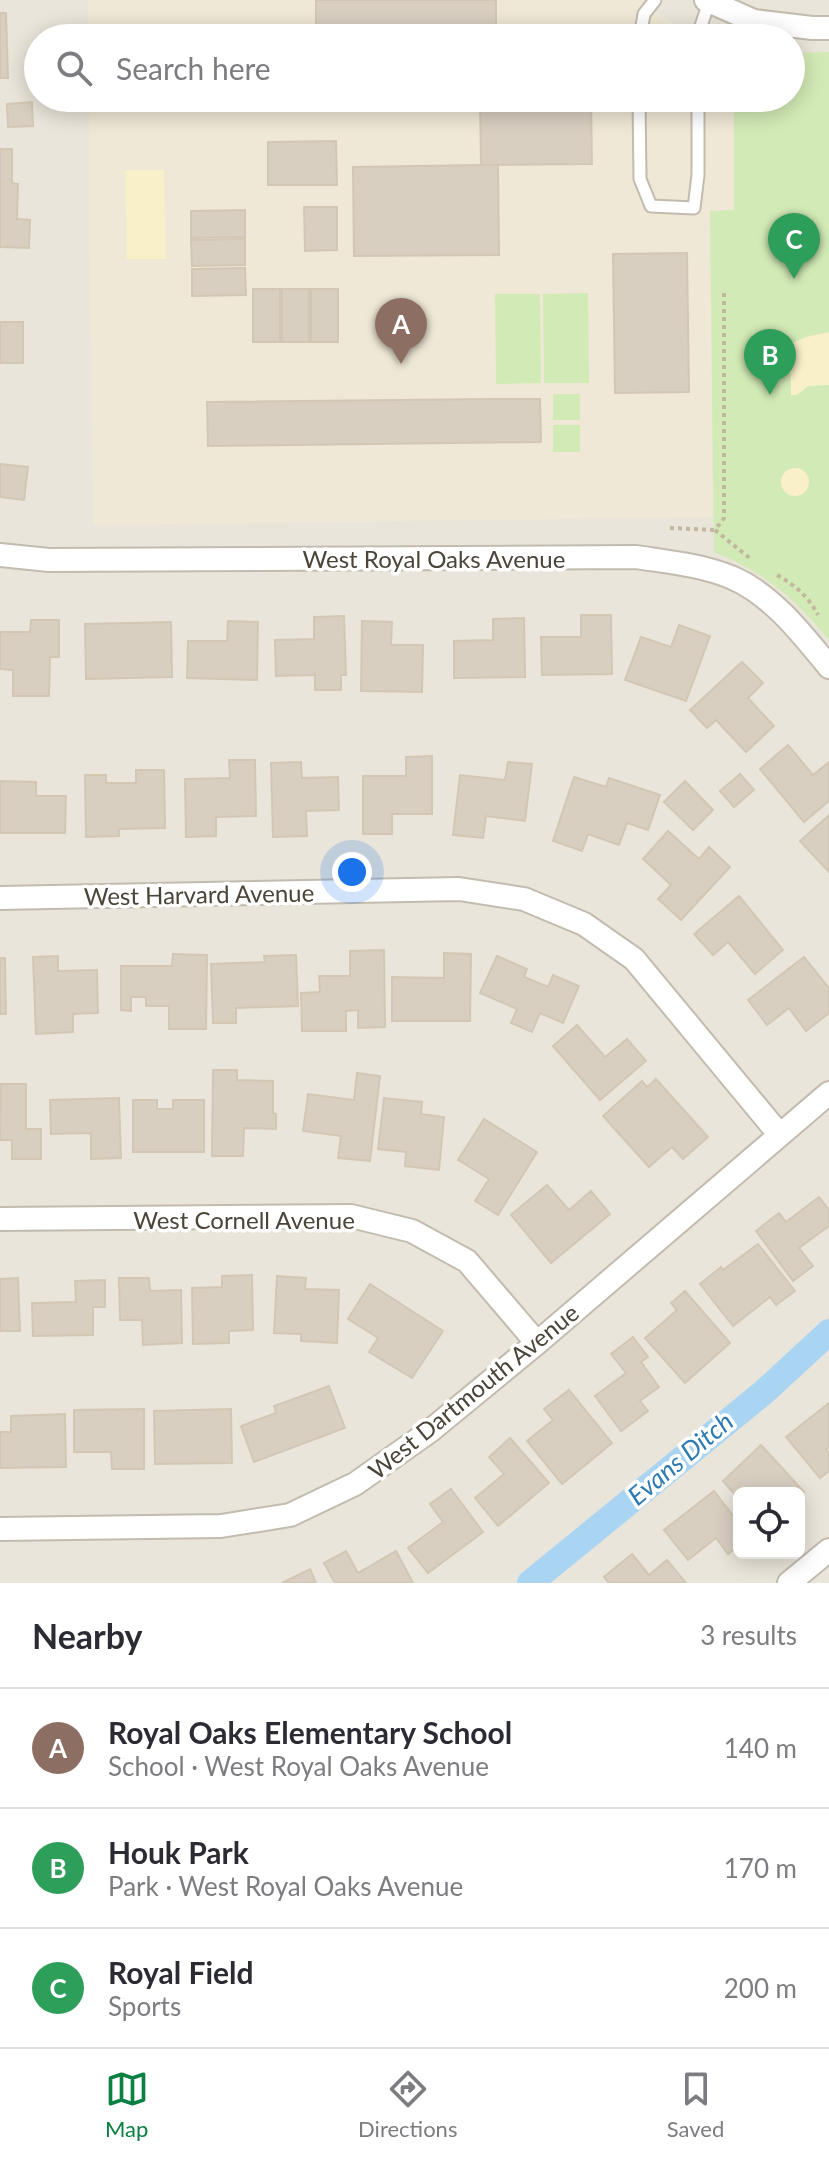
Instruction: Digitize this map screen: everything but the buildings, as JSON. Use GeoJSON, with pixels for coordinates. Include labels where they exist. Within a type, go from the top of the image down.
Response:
{"type":"FeatureCollection","features":[{"type":"Feature","properties":{"kind":"street"},"geometry":{"type":"LineString","coordinates":[[707,1],[754,21],[779,24]]}},
{"type":"Feature","properties":{"kind":"street"},"geometry":{"type":"LineString","coordinates":[[805,27],[829,28]]}},
{"type":"Feature","properties":{"kind":"street","name":"West Royal Oaks Avenue"},"geometry":{"type":"LineString","coordinates":[[0,555],[49,560],[636,557],[691,565],[733,578],[751,588],[791,621],[829,667]]}},
{"type":"Feature","properties":{"kind":"street","name":"West Harvard Avenue"},"geometry":{"type":"LineString","coordinates":[[0,898],[459,889],[524,899],[584,924],[634,959],[779,1134]]}},
{"type":"Feature","properties":{"kind":"street","name":"West Dartmouth Avenue"},"geometry":{"type":"LineString","coordinates":[[0,1529],[221,1526],[290,1515],[355,1484],[430,1431],[537,1343],[829,1093]]}},
{"type":"Feature","properties":{"kind":"street","name":"West Cornell Avenue"},"geometry":{"type":"LineString","coordinates":[[0,1219],[351,1216],[412,1231],[467,1261],[537,1343]]}},
{"type":"Feature","properties":{"kind":"street"},"geometry":{"type":"LineString","coordinates":[[789,1583],[829,1550]]}},
{"type":"Feature","properties":{"kind":"lane"},"geometry":{"type":"LineString","coordinates":[[642,24],[644,14],[655,0]]}},
{"type":"Feature","properties":{"kind":"lane"},"geometry":{"type":"LineString","coordinates":[[701,24],[707,1]]}},
{"type":"Feature","properties":{"kind":"lane"},"geometry":{"type":"LineString","coordinates":[[639,112],[640,179],[651,206],[694,208],[698,175],[698,112]]}},
{"type":"Feature","properties":{"kind":"path"},"geometry":{"type":"LineString","coordinates":[[715,530],[724,518],[724,293]]}},
{"type":"Feature","properties":{"kind":"path"},"geometry":{"type":"LineString","coordinates":[[670,528],[715,530],[761,567]]}},
{"type":"Feature","properties":{"kind":"path"},"geometry":{"type":"LineString","coordinates":[[767,570],[793,584],[809,598],[820,619]]}},
{"type":"Feature","properties":{"kind":"shaded area"},"geometry":{"type":"Polygon","coordinates":[[[0,0],[829,0],[829,1583],[0,1583],[0,0]]]}},
{"type":"Feature","properties":{"kind":"shaded area"},"geometry":{"type":"Polygon","coordinates":[[[88,0],[644,0],[675,24],[88,24],[88,0]]]}},
{"type":"Feature","properties":{"kind":"shaded area"},"geometry":{"type":"Polygon","coordinates":[[[89,112],[734,112],[734,210],[710,211],[713,517],[93,525],[89,112]]]}},
{"type":"Feature","properties":{"kind":"green space"},"geometry":{"type":"Polygon","coordinates":[[[829,52],[829,640],[778,588],[714,552],[710,211],[734,210],[734,112],[805,112],[805,53],[829,52]]]}},
{"type":"Feature","properties":{"kind":"green space"},"geometry":{"type":"Polygon","coordinates":[[[588,293],[589,383],[544,383],[543,294],[588,293]]]}},
{"type":"Feature","properties":{"kind":"green space"},"geometry":{"type":"Polygon","coordinates":[[[495,294],[540,294],[541,383],[496,384],[495,294]]]}},
{"type":"Feature","properties":{"kind":"green space"},"geometry":{"type":"Polygon","coordinates":[[[553,394],[580,394],[580,420],[553,420],[553,394]]]}},
{"type":"Feature","properties":{"kind":"green space"},"geometry":{"type":"Polygon","coordinates":[[[553,425],[580,425],[580,452],[553,452],[553,425]]]}},
{"type":"Feature","properties":{"kind":"sand"},"geometry":{"type":"Polygon","coordinates":[[[125,170],[164,170],[166,259],[127,259],[125,170]]]}},
{"type":"Feature","properties":{"kind":"sand"},"geometry":{"type":"Polygon","coordinates":[[[829,332],[829,385],[808,386],[797,395],[791,395],[790,344],[829,332]]]}},
{"type":"Feature","properties":{"kind":"sand"},"geometry":{"type":"Polygon","coordinates":[[[795,468],[805,472],[809,482],[805,492],[795,496],[785,492],[781,482],[785,472],[795,468]]]}},
{"type":"Feature","properties":{"kind":"waterway","name":"Evans Ditch"},"geometry":{"type":"LineString","coordinates":[[530,1583],[764,1392],[829,1332]]}},
{"type":"Feature","properties":{"kind":"place","name":"Royal Field"},"geometry":{"type":"Point","coordinates":[794,279]}},
{"type":"Feature","properties":{"kind":"place","name":"Royal Oaks Elementary School"},"geometry":{"type":"Point","coordinates":[401,364]}},
{"type":"Feature","properties":{"kind":"place","name":"Houk Park"},"geometry":{"type":"Point","coordinates":[770,395]}}]}
